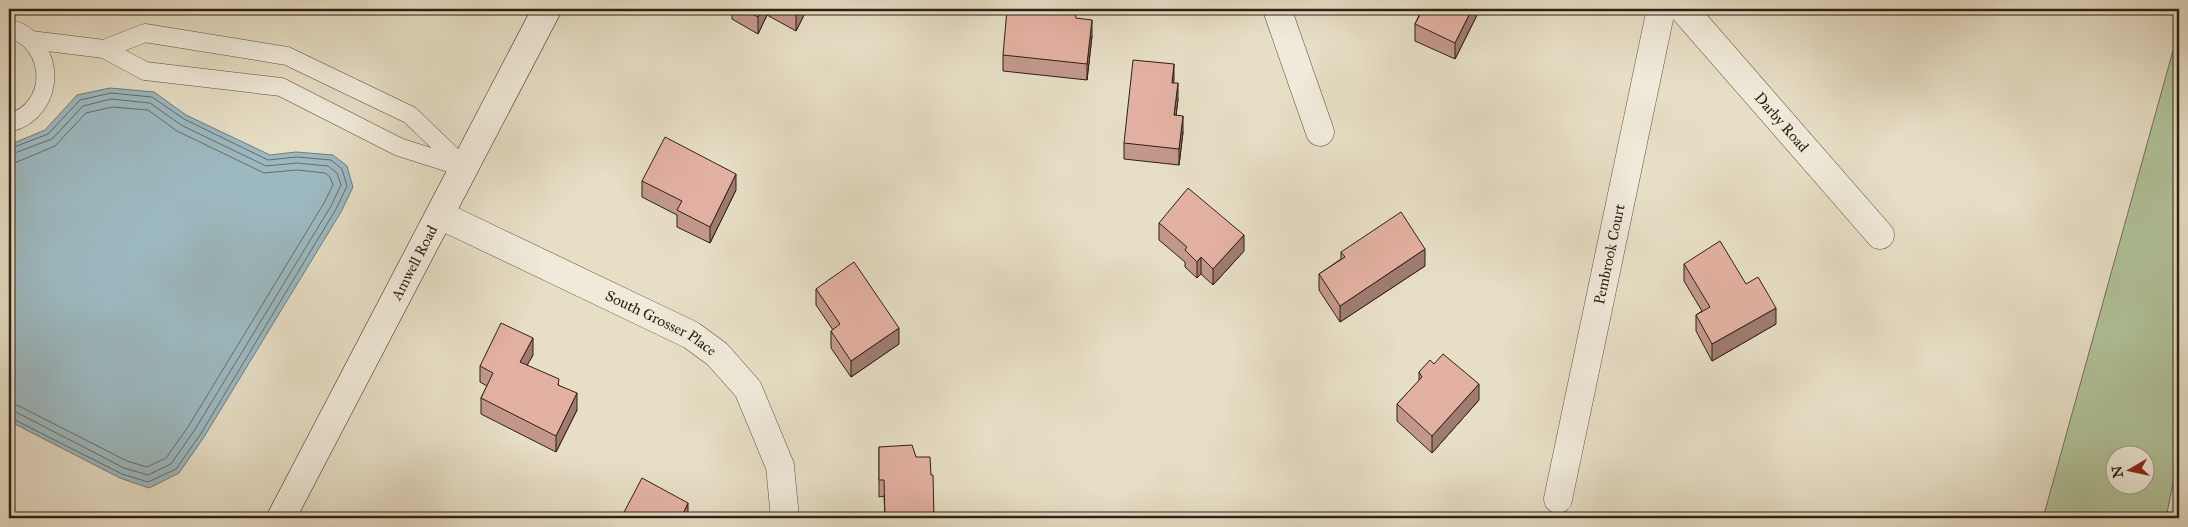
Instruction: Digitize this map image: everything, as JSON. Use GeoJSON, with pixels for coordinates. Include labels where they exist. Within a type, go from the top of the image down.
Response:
{"type":"FeatureCollection","features":[{"type":"Feature","properties":{"kind":"street","name":"Amwell Road"},"geometry":{"type":"LineString","coordinates":[[280,518],[547,9]]}},
{"type":"Feature","properties":{"kind":"street"},"geometry":{"type":"LineString","coordinates":[[1277,9],[1320,132]]}},
{"type":"Feature","properties":{"kind":"street","name":"Pembrook Court"},"geometry":{"type":"LineString","coordinates":[[1558,499],[1661,9]]}},
{"type":"Feature","properties":{"kind":"street","name":"Darby Road"},"geometry":{"type":"LineString","coordinates":[[1683,9],[1880,235]]}},
{"type":"Feature","properties":{"kind":"street","name":"South Grosser Place"},"geometry":{"type":"LineString","coordinates":[[440,216],[691,335],[717,354],[748,389],[780,466],[785,518]]}},
{"type":"Feature","properties":{"kind":"lane"},"geometry":{"type":"LineString","coordinates":[[9,28],[18,30],[31,40],[41,53],[45,68],[45,84],[40,100],[29,112],[16,121],[9,123]]}},
{"type":"Feature","properties":{"kind":"lane"},"geometry":{"type":"LineString","coordinates":[[104,49],[145,33],[286,56],[410,115],[464,168]]}},
{"type":"Feature","properties":{"kind":"lane"},"geometry":{"type":"LineString","coordinates":[[31,40],[104,49],[145,71],[281,87],[399,147],[464,168]]}},
{"type":"Feature","properties":{"kind":"green space"},"geometry":{"type":"Polygon","coordinates":[[[2179,29],[2179,453],[2166,518],[2043,518],[2179,29]]]}},
{"type":"Feature","properties":{"kind":"water"},"geometry":{"type":"Polygon","coordinates":[[[110,88],[154,92],[186,115],[270,155],[296,152],[333,155],[347,166],[353,187],[341,212],[204,437],[179,473],[149,488],[120,478],[9,421],[9,145],[45,130],[77,95],[110,88]]]}},
{"type":"Feature","properties":{"kind":"building"},"geometry":{"type":"Polygon","coordinates":[[[743,9],[762,9],[758,17],[743,9]]]}},
{"type":"Feature","properties":{"kind":"building"},"geometry":{"type":"Polygon","coordinates":[[[786,9],[799,9],[796,14],[786,9]]]}},
{"type":"Feature","properties":{"kind":"building"},"geometry":{"type":"Polygon","coordinates":[[[1007,9],[1046,9],[1075,12],[1076,18],[1092,20],[1087,64],[1003,55],[1007,9]]]}},
{"type":"Feature","properties":{"kind":"building"},"geometry":{"type":"Polygon","coordinates":[[[1423,9],[1472,9],[1455,43],[1415,24],[1423,9]]]}},
{"type":"Feature","properties":{"kind":"building"},"geometry":{"type":"Polygon","coordinates":[[[1133,60],[1174,64],[1172,83],[1178,83],[1174,115],[1183,116],[1179,149],[1124,143],[1133,60]]]}},
{"type":"Feature","properties":{"kind":"building"},"geometry":{"type":"Polygon","coordinates":[[[665,137],[736,174],[710,227],[677,210],[682,201],[642,181],[665,137]]]}},
{"type":"Feature","properties":{"kind":"building"},"geometry":{"type":"Polygon","coordinates":[[[1188,188],[1244,235],[1213,269],[1201,257],[1197,262],[1185,250],[1187,247],[1159,223],[1188,188]]]}},
{"type":"Feature","properties":{"kind":"building"},"geometry":{"type":"Polygon","coordinates":[[[1401,212],[1425,249],[1340,306],[1319,274],[1345,257],[1341,252],[1401,212]]]}},
{"type":"Feature","properties":{"kind":"building"},"geometry":{"type":"Polygon","coordinates":[[[1720,241],[1746,284],[1758,277],[1776,308],[1712,344],[1696,315],[1710,307],[1684,264],[1720,241]]]}},
{"type":"Feature","properties":{"kind":"building"},"geometry":{"type":"Polygon","coordinates":[[[854,262],[899,328],[851,361],[831,331],[840,324],[816,289],[854,262]]]}},
{"type":"Feature","properties":{"kind":"building"},"geometry":{"type":"Polygon","coordinates":[[[501,323],[533,338],[520,362],[559,379],[558,385],[577,393],[556,436],[481,398],[493,373],[480,366],[501,323]]]}},
{"type":"Feature","properties":{"kind":"building"},"geometry":{"type":"Polygon","coordinates":[[[1443,354],[1479,384],[1432,436],[1397,404],[1422,377],[1419,372],[1430,360],[1434,364],[1443,354]]]}},
{"type":"Feature","properties":{"kind":"building"},"geometry":{"type":"Polygon","coordinates":[[[912,445],[916,457],[930,457],[931,475],[933,475],[934,518],[885,518],[884,480],[879,480],[879,447],[912,445]]]}},
{"type":"Feature","properties":{"kind":"building"},"geometry":{"type":"Polygon","coordinates":[[[642,478],[688,503],[681,518],[621,518],[642,478]]]}}]}
